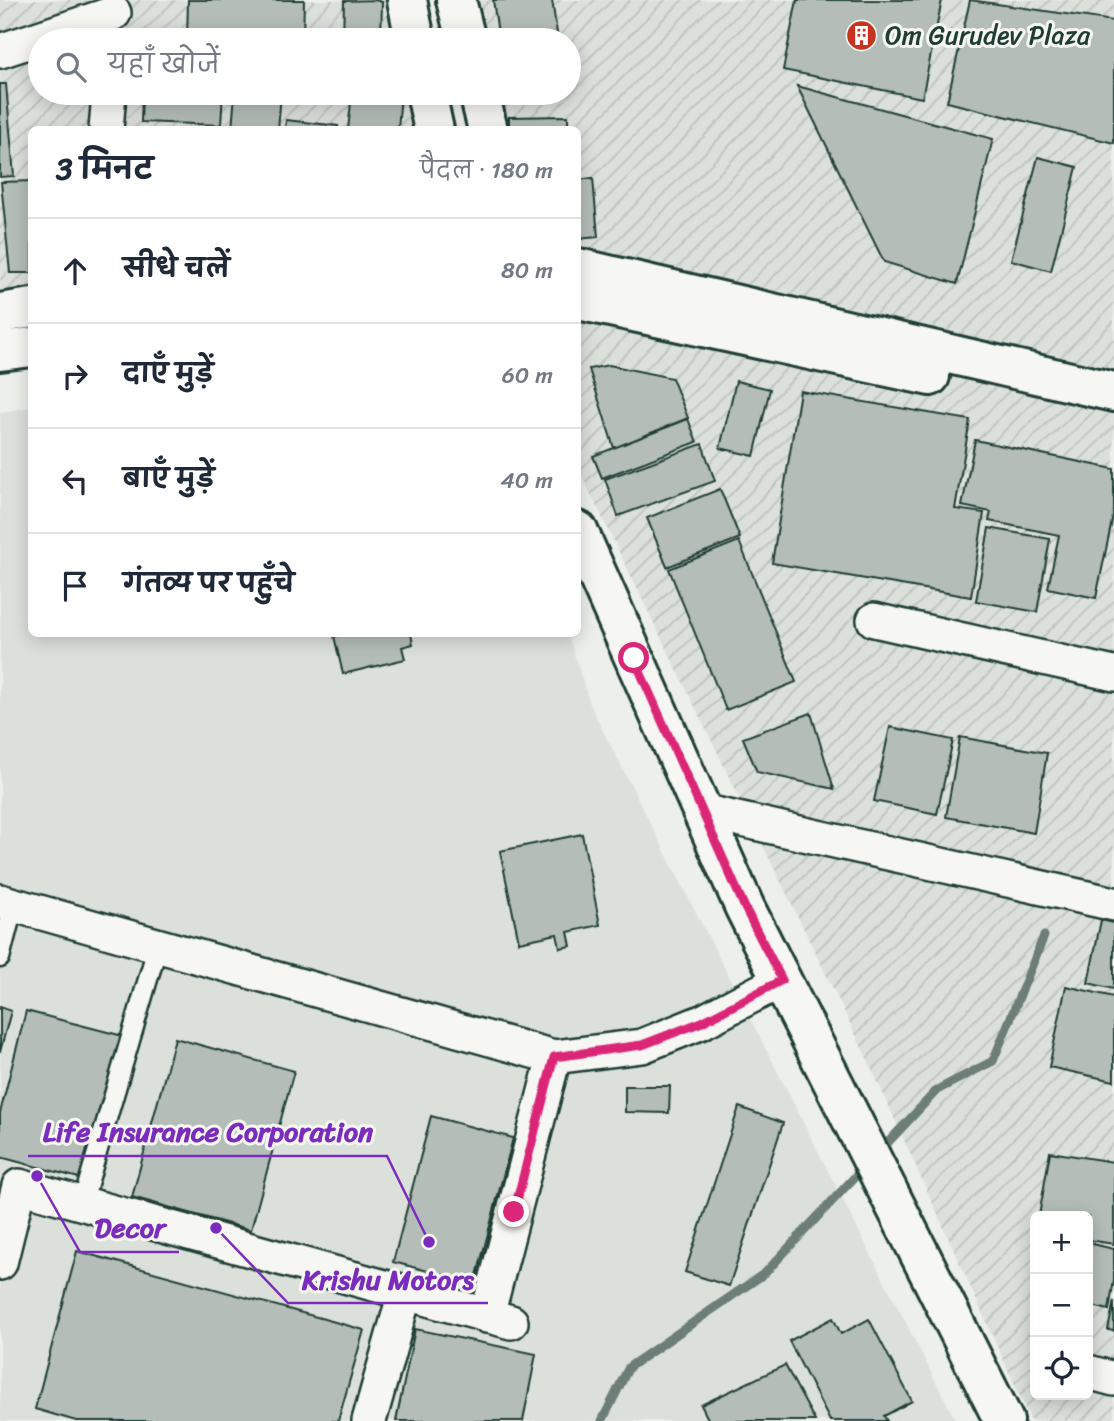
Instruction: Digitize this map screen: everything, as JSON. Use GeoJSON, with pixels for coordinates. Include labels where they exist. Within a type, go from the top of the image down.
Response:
{"type":"FeatureCollection","features":[{"type":"Feature","properties":{"kind":"street"},"geometry":{"type":"LineString","coordinates":[[407,0],[413,28]]}},
{"type":"Feature","properties":{"kind":"street"},"geometry":{"type":"LineString","coordinates":[[456,0],[463,28]]}},
{"type":"Feature","properties":{"kind":"street"},"geometry":{"type":"LineString","coordinates":[[79,28],[114,18]]}},
{"type":"Feature","properties":{"kind":"street"},"geometry":{"type":"LineString","coordinates":[[0,51],[28,43]]}},
{"type":"Feature","properties":{"kind":"street"},"geometry":{"type":"LineString","coordinates":[[106,126],[108,105]]}},
{"type":"Feature","properties":{"kind":"street"},"geometry":{"type":"LineString","coordinates":[[429,105],[433,126]]}},
{"type":"Feature","properties":{"kind":"street"},"geometry":{"type":"LineString","coordinates":[[482,105],[487,126]]}},
{"type":"Feature","properties":{"kind":"street"},"geometry":{"type":"LineString","coordinates":[[581,269],[747,322],[1114,415]]}},
{"type":"Feature","properties":{"kind":"street"},"geometry":{"type":"LineString","coordinates":[[581,300],[747,322],[1114,392]]}},
{"type":"Feature","properties":{"kind":"street"},"geometry":{"type":"LineString","coordinates":[[0,313],[28,310]]}},
{"type":"Feature","properties":{"kind":"street"},"geometry":{"type":"LineString","coordinates":[[0,351],[28,348]]}},
{"type":"Feature","properties":{"kind":"street"},"geometry":{"type":"LineString","coordinates":[[581,538],[745,908],[1004,1421]]}},
{"type":"Feature","properties":{"kind":"street"},"geometry":{"type":"LineString","coordinates":[[874,620],[1114,674]]}},
{"type":"Feature","properties":{"kind":"street"},"geometry":{"type":"LineString","coordinates":[[702,811],[1114,904]]}},
{"type":"Feature","properties":{"kind":"street"},"geometry":{"type":"LineString","coordinates":[[7,903],[554,1057],[642,1045],[702,1022],[782,980]]}},
{"type":"Feature","properties":{"kind":"street"},"geometry":{"type":"LineString","coordinates":[[0,1263],[9,1183],[499,1319],[554,1057]]}},
{"type":"Feature","properties":{"kind":"street"},"geometry":{"type":"LineString","coordinates":[[369,1421],[405,1293]]}},
{"type":"Feature","properties":{"kind":"street"},"geometry":{"type":"LineString","coordinates":[[1093,1373],[1114,1379]]}},
{"type":"Feature","properties":{"kind":"lane"},"geometry":{"type":"LineString","coordinates":[[0,958],[7,903]]}},
{"type":"Feature","properties":{"kind":"lane"},"geometry":{"type":"LineString","coordinates":[[82,1204],[158,945]]}},
{"type":"Feature","properties":{"kind":"shaded area"},"geometry":{"type":"Polygon","coordinates":[[[0,0],[405,0],[409,28],[28,28],[28,105],[420,105],[423,126],[28,126],[28,292],[0,294],[0,0]]]}},
{"type":"Feature","properties":{"kind":"shaded area"},"geometry":{"type":"Polygon","coordinates":[[[462,0],[1114,0],[1114,1421],[1031,1421],[867,1058],[581,474],[581,126],[488,126],[484,105],[581,105],[581,28],[468,28],[462,0]]]}},
{"type":"Feature","properties":{"kind":"shaded area"},"geometry":{"type":"Polygon","coordinates":[[[28,407],[28,637],[569,637],[591,707],[956,1421],[0,1421],[0,412],[28,407]]]}},
{"type":"Feature","properties":{"kind":"building"},"geometry":{"type":"Polygon","coordinates":[[[188,0],[304,0],[303,28],[187,28],[188,0]]]}},
{"type":"Feature","properties":{"kind":"building"},"geometry":{"type":"Polygon","coordinates":[[[493,0],[552,0],[556,28],[497,28],[493,0]]]}},
{"type":"Feature","properties":{"kind":"building","name":"Om Gurudev Plaza"},"geometry":{"type":"Polygon","coordinates":[[[797,0],[942,0],[922,98],[783,70],[797,0]]]}},
{"type":"Feature","properties":{"kind":"building"},"geometry":{"type":"Polygon","coordinates":[[[970,0],[1114,21],[1114,143],[947,102],[970,0]]]}},
{"type":"Feature","properties":{"kind":"building"},"geometry":{"type":"Polygon","coordinates":[[[344,1],[382,2],[381,28],[343,28],[344,1]]]}},
{"type":"Feature","properties":{"kind":"building"},"geometry":{"type":"Polygon","coordinates":[[[0,84],[6,84],[14,176],[0,177],[0,84]]]}},
{"type":"Feature","properties":{"kind":"building"},"geometry":{"type":"Polygon","coordinates":[[[797,86],[993,139],[957,284],[884,262],[797,86]]]}},
{"type":"Feature","properties":{"kind":"building"},"geometry":{"type":"Polygon","coordinates":[[[142,105],[222,105],[221,125],[141,122],[142,105]]]}},
{"type":"Feature","properties":{"kind":"building"},"geometry":{"type":"Polygon","coordinates":[[[234,105],[280,105],[278,126],[232,126],[234,105]]]}},
{"type":"Feature","properties":{"kind":"building"},"geometry":{"type":"Polygon","coordinates":[[[351,105],[400,105],[398,126],[348,126],[351,105]]]}},
{"type":"Feature","properties":{"kind":"building"},"geometry":{"type":"Polygon","coordinates":[[[568,116],[568,126],[509,126],[509,117],[568,116]]]}},
{"type":"Feature","properties":{"kind":"building"},"geometry":{"type":"Polygon","coordinates":[[[286,120],[338,126],[285,126],[286,120]]]}},
{"type":"Feature","properties":{"kind":"building"},"geometry":{"type":"Polygon","coordinates":[[[1038,157],[1077,167],[1051,271],[1011,260],[1038,157]]]}},
{"type":"Feature","properties":{"kind":"building"},"geometry":{"type":"Polygon","coordinates":[[[593,178],[598,237],[581,239],[581,180],[593,178]]]}},
{"type":"Feature","properties":{"kind":"building"},"geometry":{"type":"Polygon","coordinates":[[[28,181],[28,273],[10,273],[1,182],[28,181]]]}},
{"type":"Feature","properties":{"kind":"building"},"geometry":{"type":"Polygon","coordinates":[[[609,365],[672,378],[688,418],[614,448],[589,369],[609,365]]]}},
{"type":"Feature","properties":{"kind":"building"},"geometry":{"type":"Polygon","coordinates":[[[736,381],[770,389],[754,456],[720,448],[736,381]]]}},
{"type":"Feature","properties":{"kind":"building"},"geometry":{"type":"Polygon","coordinates":[[[800,391],[970,420],[955,509],[984,513],[971,597],[772,563],[800,391]]]}},
{"type":"Feature","properties":{"kind":"building"},"geometry":{"type":"Polygon","coordinates":[[[688,419],[697,442],[602,478],[593,456],[688,419]]]}},
{"type":"Feature","properties":{"kind":"building"},"geometry":{"type":"Polygon","coordinates":[[[975,440],[1114,469],[1114,511],[1096,598],[1048,588],[1059,535],[989,521],[991,512],[962,506],[975,440]]]}},
{"type":"Feature","properties":{"kind":"building"},"geometry":{"type":"Polygon","coordinates":[[[702,444],[715,481],[618,516],[605,479],[702,444]]]}},
{"type":"Feature","properties":{"kind":"building"},"geometry":{"type":"Polygon","coordinates":[[[720,489],[740,538],[667,567],[647,518],[720,489]]]}},
{"type":"Feature","properties":{"kind":"building"},"geometry":{"type":"Polygon","coordinates":[[[989,528],[1050,539],[1037,612],[976,601],[989,528]]]}},
{"type":"Feature","properties":{"kind":"building"},"geometry":{"type":"Polygon","coordinates":[[[739,541],[796,682],[726,710],[669,569],[739,541]]]}},
{"type":"Feature","properties":{"kind":"building"},"geometry":{"type":"Polygon","coordinates":[[[334,637],[412,637],[413,644],[402,647],[405,659],[343,674],[334,637]]]}},
{"type":"Feature","properties":{"kind":"building"},"geometry":{"type":"Polygon","coordinates":[[[811,713],[834,789],[757,772],[743,738],[811,713]]]}},
{"type":"Feature","properties":{"kind":"building"},"geometry":{"type":"Polygon","coordinates":[[[890,727],[953,740],[937,814],[874,801],[890,727]]]}},
{"type":"Feature","properties":{"kind":"building"},"geometry":{"type":"Polygon","coordinates":[[[960,737],[1047,753],[1034,833],[946,817],[960,737]]]}},
{"type":"Feature","properties":{"kind":"building"},"geometry":{"type":"Polygon","coordinates":[[[582,834],[600,925],[568,932],[571,946],[560,948],[557,934],[519,942],[500,851],[582,834]]]}},
{"type":"Feature","properties":{"kind":"building"},"geometry":{"type":"Polygon","coordinates":[[[1101,920],[1114,923],[1114,989],[1088,983],[1101,920]]]}},
{"type":"Feature","properties":{"kind":"building"},"geometry":{"type":"Polygon","coordinates":[[[1066,986],[1114,997],[1114,1081],[1049,1067],[1066,986]]]}},
{"type":"Feature","properties":{"kind":"building"},"geometry":{"type":"Polygon","coordinates":[[[0,1007],[11,1011],[0,1052],[0,1007]]]}},
{"type":"Feature","properties":{"kind":"building"},"geometry":{"type":"Polygon","coordinates":[[[26,1011],[127,1037],[90,1181],[0,1157],[0,1113],[26,1011]]]}},
{"type":"Feature","properties":{"kind":"building"},"geometry":{"type":"Polygon","coordinates":[[[175,1038],[294,1071],[251,1230],[132,1197],[175,1038]]]}},
{"type":"Feature","properties":{"kind":"building"},"geometry":{"type":"Polygon","coordinates":[[[625,1086],[670,1086],[669,1113],[625,1112],[625,1086]]]}},
{"type":"Feature","properties":{"kind":"building"},"geometry":{"type":"Polygon","coordinates":[[[739,1107],[783,1123],[729,1286],[685,1272],[739,1107]]]}},
{"type":"Feature","properties":{"kind":"building"},"geometry":{"type":"Polygon","coordinates":[[[431,1116],[513,1138],[475,1283],[393,1262],[431,1116]]]}},
{"type":"Feature","properties":{"kind":"building"},"geometry":{"type":"Polygon","coordinates":[[[1050,1152],[1114,1162],[1114,1244],[1093,1241],[1093,1211],[1040,1211],[1050,1152]]]}},
{"type":"Feature","properties":{"kind":"building"},"geometry":{"type":"Polygon","coordinates":[[[1093,1244],[1114,1249],[1114,1280],[1109,1310],[1093,1306],[1093,1244]]]}},
{"type":"Feature","properties":{"kind":"building"},"geometry":{"type":"Polygon","coordinates":[[[77,1251],[364,1330],[338,1421],[76,1421],[35,1409],[77,1251]]]}},
{"type":"Feature","properties":{"kind":"building"},"geometry":{"type":"Polygon","coordinates":[[[1114,1301],[1114,1331],[1108,1330],[1114,1301]]]}},
{"type":"Feature","properties":{"kind":"building"},"geometry":{"type":"Polygon","coordinates":[[[833,1318],[841,1334],[869,1319],[912,1401],[884,1416],[887,1421],[830,1421],[789,1341],[833,1318]]]}},
{"type":"Feature","properties":{"kind":"building"},"geometry":{"type":"Polygon","coordinates":[[[415,1329],[536,1354],[523,1421],[396,1421],[415,1329]]]}},
{"type":"Feature","properties":{"kind":"building"},"geometry":{"type":"Polygon","coordinates":[[[785,1365],[815,1421],[709,1421],[701,1405],[785,1365]]]}},
{"type":"Feature","properties":{"kind":"waterway"},"geometry":{"type":"LineString","coordinates":[[880,1151],[937,1090],[993,1061],[1044,936]]}},
{"type":"Feature","properties":{"kind":"waterway"},"geometry":{"type":"LineString","coordinates":[[602,1421],[629,1367],[765,1273],[865,1166]]}},
{"type":"Feature","properties":{"kind":"place","name":"Om Gurudev Plaza"},"geometry":{"type":"Point","coordinates":[862,35]}},
{"type":"Feature","properties":{"kind":"place","name":"Decor"},"geometry":{"type":"Point","coordinates":[37,1176]}},
{"type":"Feature","properties":{"kind":"place","name":"Krishu Motors"},"geometry":{"type":"Point","coordinates":[216,1228]}},
{"type":"Feature","properties":{"kind":"place","name":"Life Insurance Corporation"},"geometry":{"type":"Point","coordinates":[429,1242]}},
{"type":"Feature","properties":{"kind":"route"},"geometry":{"type":"LineString","coordinates":[[514,1212],[554,1057],[642,1045],[702,1022],[782,980],[745,908],[634,658]]}}]}
